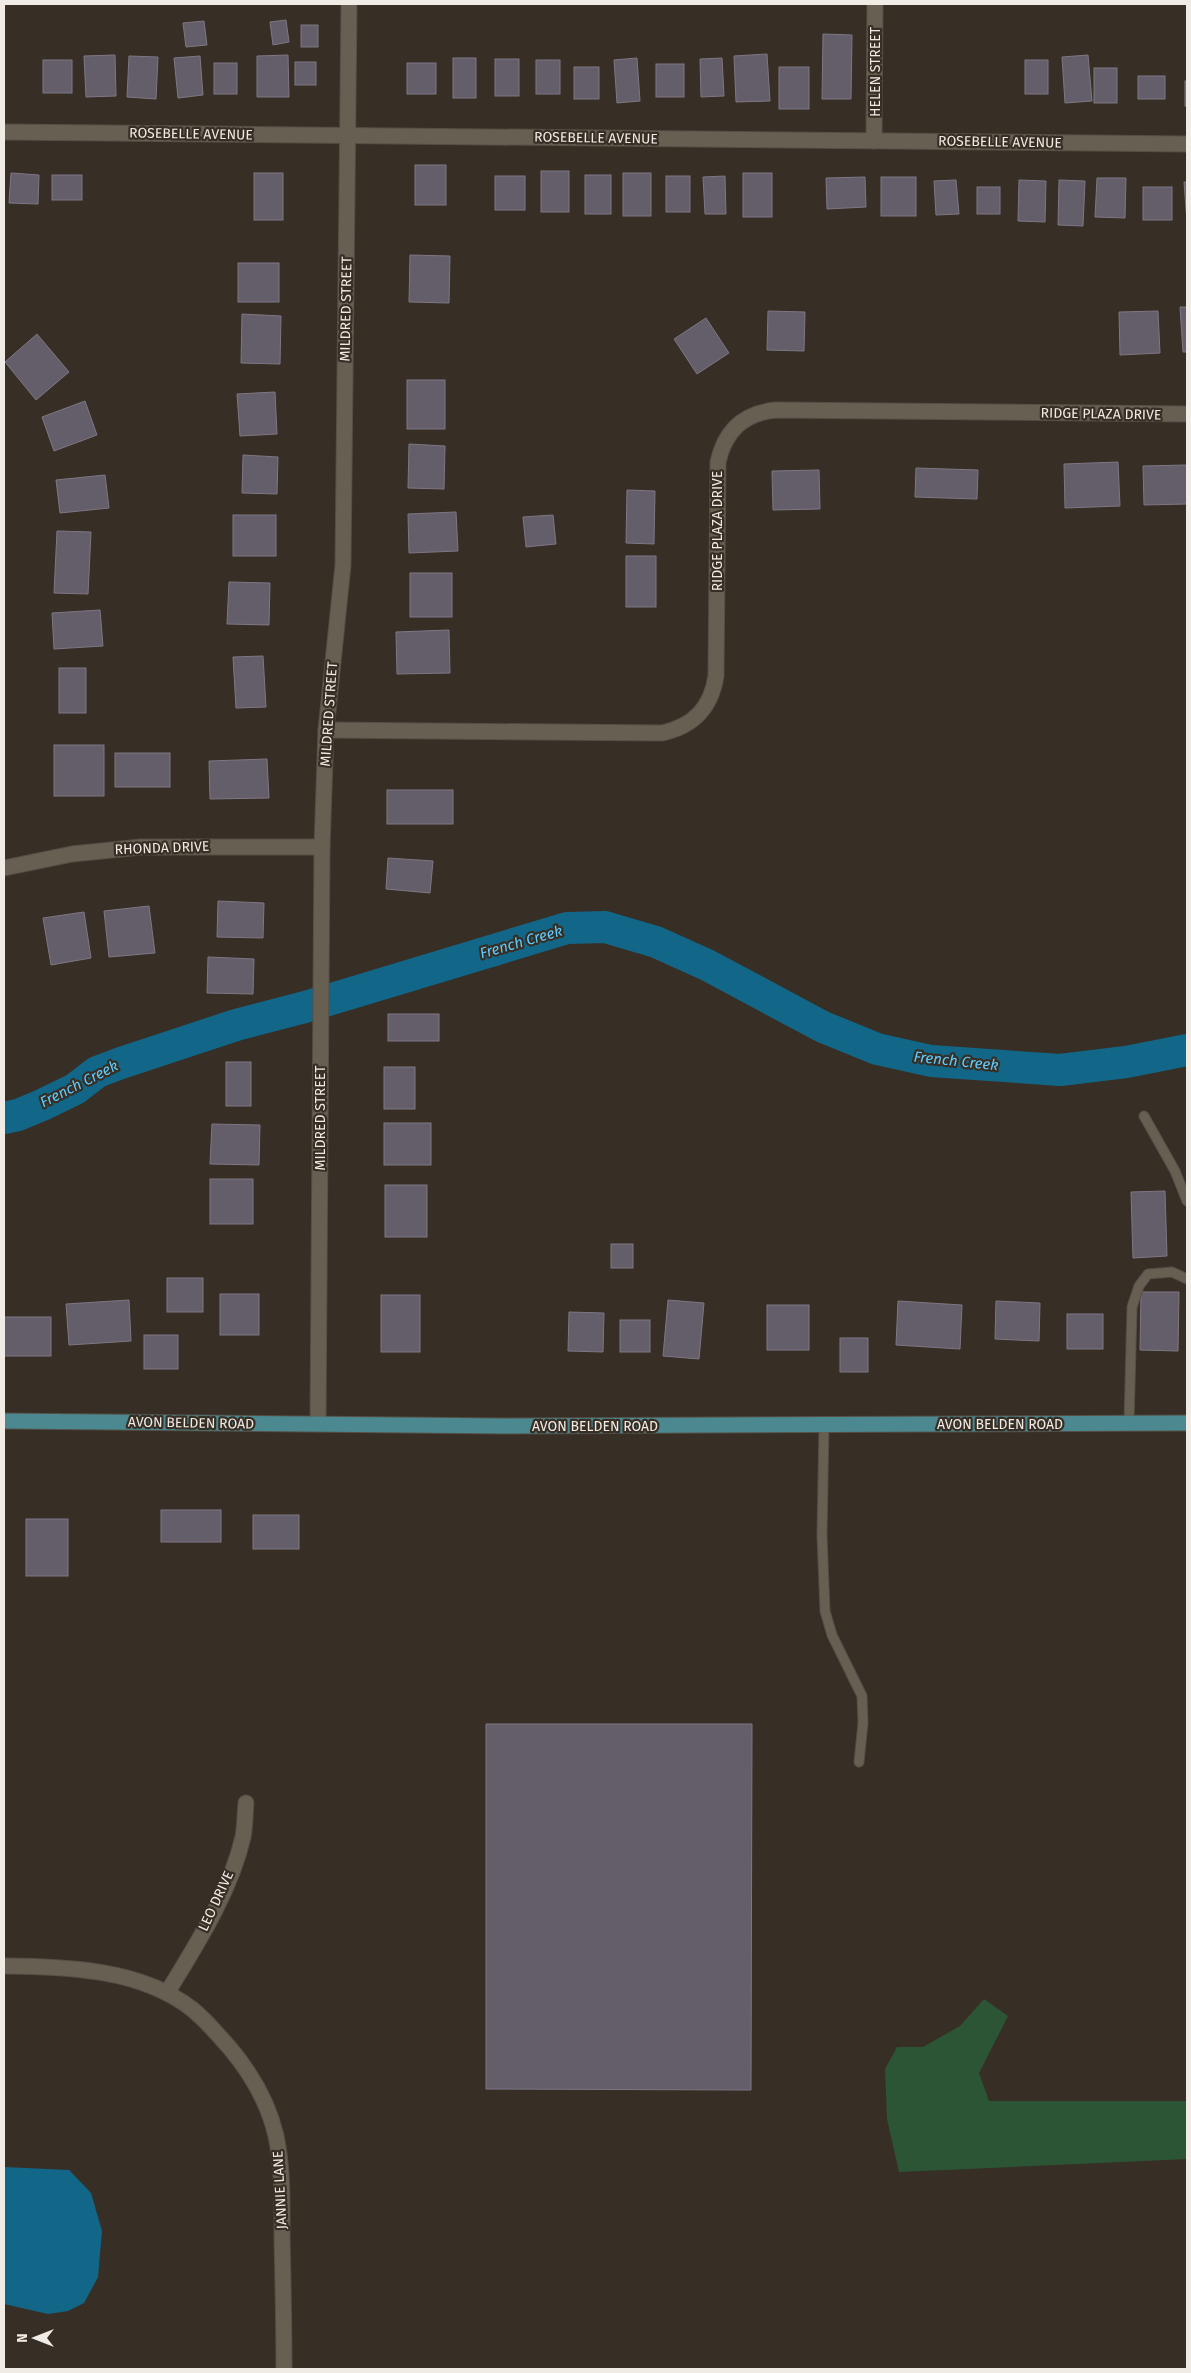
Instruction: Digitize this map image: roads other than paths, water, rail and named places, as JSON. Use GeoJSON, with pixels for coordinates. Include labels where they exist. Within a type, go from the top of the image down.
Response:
{"type":"FeatureCollection","features":[{"type":"Feature","properties":{"kind":"main road","name":"AVON BELDEN ROAD"},"geometry":{"type":"LineString","coordinates":[[4,1421],[824,1425],[1187,1423]]}},
{"type":"Feature","properties":{"kind":"street","name":"MILDRED STREET"},"geometry":{"type":"LineString","coordinates":[[318,1424],[322,847],[326,730],[343,564],[349,4]]}},
{"type":"Feature","properties":{"kind":"street","name":"HELEN STREET"},"geometry":{"type":"LineString","coordinates":[[874,141],[875,4]]}},
{"type":"Feature","properties":{"kind":"street","name":"ROSEBELLE AVENUE"},"geometry":{"type":"LineString","coordinates":[[4,132],[1187,144]]}},
{"type":"Feature","properties":{"kind":"street","name":"RIDGE PLAZA DRIVE"},"geometry":{"type":"LineString","coordinates":[[326,730],[662,733],[677,730],[691,723],[708,705],[714,691],[716,676],[718,462],[721,448],[728,434],[738,423],[751,415],[776,410],[1187,414]]}},
{"type":"Feature","properties":{"kind":"street","name":"RHONDA DRIVE"},"geometry":{"type":"LineString","coordinates":[[4,868],[72,854],[141,847],[322,847]]}},
{"type":"Feature","properties":{"kind":"street","name":"LEO DRIVE"},"geometry":{"type":"LineString","coordinates":[[167,1993],[205,1927],[232,1870],[243,1836],[246,1802]]}},
{"type":"Feature","properties":{"kind":"street","name":"JANNIE LANE"},"geometry":{"type":"LineString","coordinates":[[4,1966],[88,1970],[129,1979],[167,1993],[192,2009],[212,2027],[254,2080],[268,2106],[282,2170],[284,2369]]}},
{"type":"Feature","properties":{"kind":"lane"},"geometry":{"type":"LineString","coordinates":[[1144,1116],[1175,1171],[1187,1201]]}},
{"type":"Feature","properties":{"kind":"lane"},"geometry":{"type":"LineString","coordinates":[[1129,1423],[1132,1307],[1139,1286],[1148,1274],[1172,1272],[1187,1279]]}},
{"type":"Feature","properties":{"kind":"lane"},"geometry":{"type":"LineString","coordinates":[[824,1425],[822,1535],[825,1611],[832,1635],[862,1696],[863,1722],[859,1762]]}},
{"type":"Feature","properties":{"kind":"water"},"geometry":{"type":"Polygon","coordinates":[[[4,2167],[69,2170],[91,2193],[102,2231],[98,2277],[84,2303],[68,2311],[48,2314],[4,2304],[4,2167]]]}},
{"type":"Feature","properties":{"kind":"waterway","name":"French Creek"},"geometry":{"type":"LineString","coordinates":[[4,1118],[18,1115],[42,1105],[75,1089],[97,1072],[121,1063],[236,1025],[305,1007],[567,928],[605,927],[656,942],[707,965],[823,1027],[877,1049],[931,1061],[1060,1070],[1126,1062],[1187,1050]]}}]}
